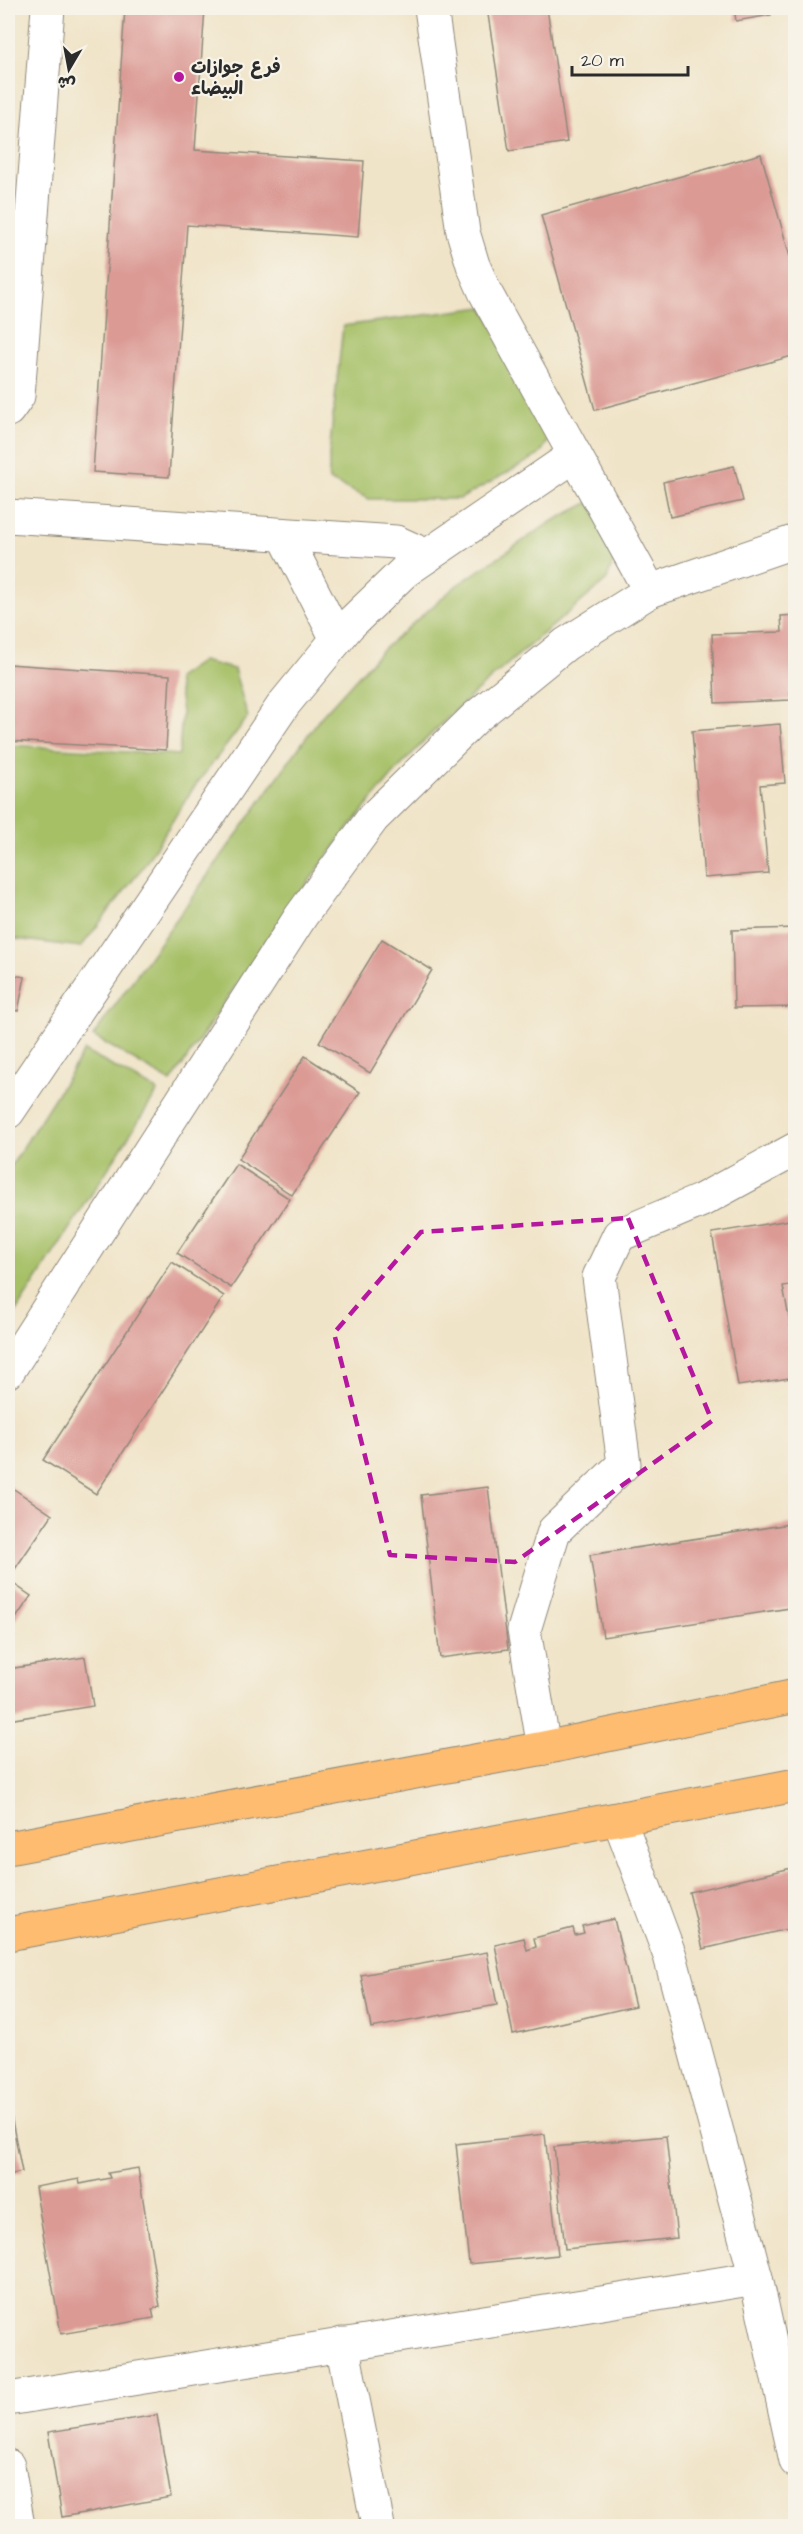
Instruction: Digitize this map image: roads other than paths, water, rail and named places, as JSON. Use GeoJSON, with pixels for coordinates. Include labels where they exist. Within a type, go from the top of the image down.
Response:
{"type":"FeatureCollection","features":[{"type":"Feature","properties":{"kind":"highway"},"geometry":{"type":"LineString","coordinates":[[8,1848],[544,1748],[795,1696]]}},
{"type":"Feature","properties":{"kind":"highway"},"geometry":{"type":"LineString","coordinates":[[8,1934],[795,1785]]}},
{"type":"Feature","properties":{"kind":"street"},"geometry":{"type":"LineString","coordinates":[[8,410],[18,396],[48,8]]}},
{"type":"Feature","properties":{"kind":"street"},"geometry":{"type":"LineString","coordinates":[[431,8],[463,232],[473,265],[485,292],[650,591]]}},
{"type":"Feature","properties":{"kind":"street"},"geometry":{"type":"LineString","coordinates":[[8,1112],[284,704],[337,639],[405,571],[575,455]]}},
{"type":"Feature","properties":{"kind":"street"},"geometry":{"type":"LineString","coordinates":[[8,516],[396,542],[427,556]]}},
{"type":"Feature","properties":{"kind":"street"},"geometry":{"type":"LineString","coordinates":[[284,535],[337,639]]}},
{"type":"Feature","properties":{"kind":"street"},"geometry":{"type":"LineString","coordinates":[[8,1371],[301,916],[373,818],[485,710],[566,644],[650,591],[795,541]]}},
{"type":"Feature","properties":{"kind":"street"},"geometry":{"type":"LineString","coordinates":[[544,1748],[524,1630],[554,1532],[624,1464],[599,1277],[619,1235],[702,1200],[795,1149]]}},
{"type":"Feature","properties":{"kind":"street"},"geometry":{"type":"LineString","coordinates":[[619,1819],[670,1956],[756,2278],[795,2461]]}},
{"type":"Feature","properties":{"kind":"street"},"geometry":{"type":"LineString","coordinates":[[8,2399],[756,2278]]}},
{"type":"Feature","properties":{"kind":"street"},"geometry":{"type":"LineString","coordinates":[[342,2344],[378,2526]]}},
{"type":"Feature","properties":{"kind":"street"},"geometry":{"type":"LineString","coordinates":[[8,2466],[18,2526]]}},
{"type":"Feature","properties":{"kind":"place","name":"فرع جوازات البيضاء"},"geometry":{"type":"Point","coordinates":[179,77]}}]}
